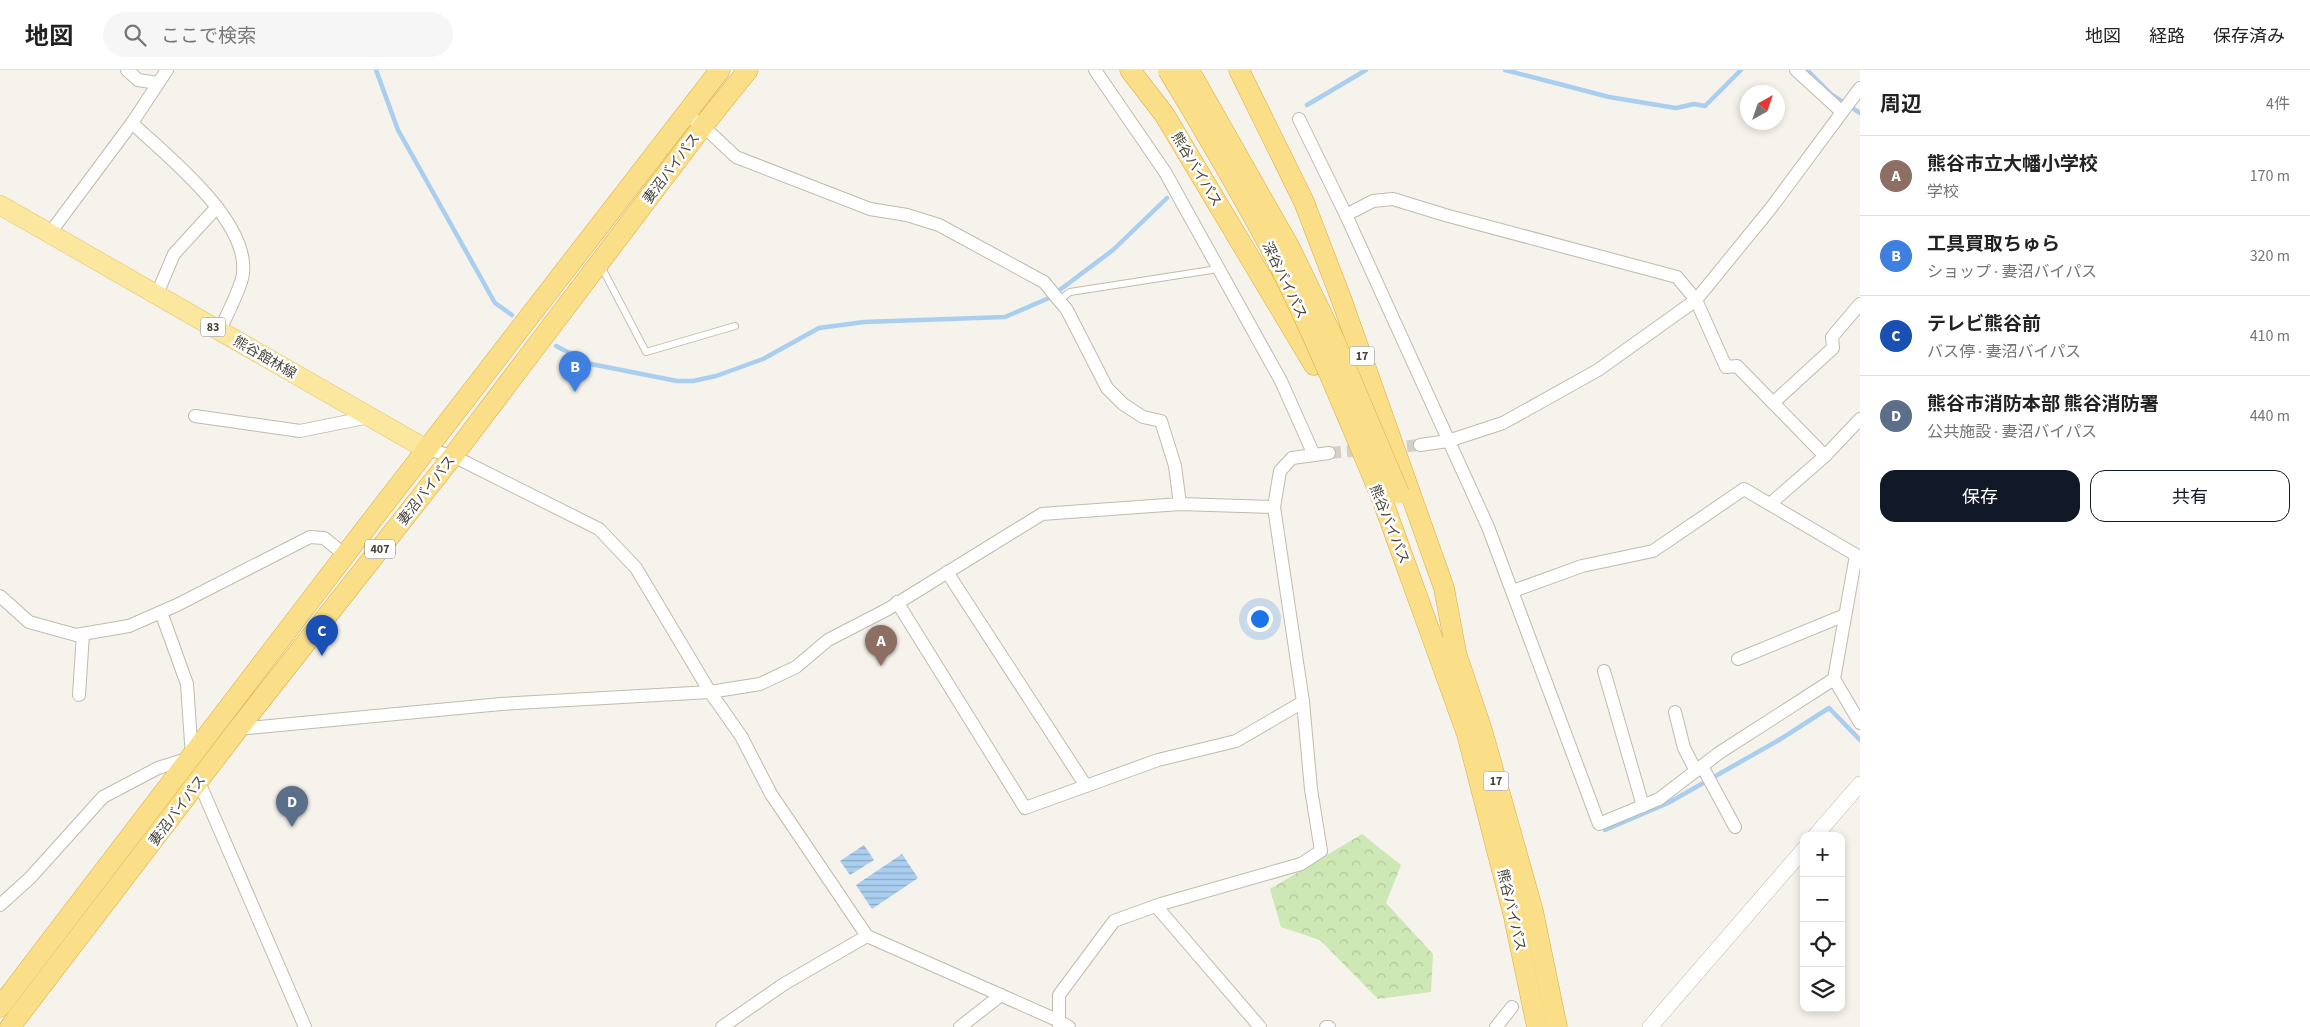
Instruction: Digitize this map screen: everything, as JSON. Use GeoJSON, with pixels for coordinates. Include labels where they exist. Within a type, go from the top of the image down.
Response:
{"type":"FeatureCollection","features":[{"type":"Feature","properties":{"kind":"highway","name":"妻沼バイパス"},"geometry":{"type":"LineString","coordinates":[[0,1007],[345,555],[720,70]]}},
{"type":"Feature","properties":{"kind":"highway","name":"妻沼バイパス"},"geometry":{"type":"LineString","coordinates":[[10,1027],[213,762],[453,456],[703,126],[748,70]]}},
{"type":"Feature","properties":{"kind":"highway","name":"熊谷バイパス"},"geometry":{"type":"LineString","coordinates":[[1130,70],[1164,114],[1391,496],[1456,652],[1482,730],[1524,914],[1537,1027]]}},
{"type":"Feature","properties":{"kind":"highway","name":"深谷バイパス"},"geometry":{"type":"LineString","coordinates":[[1168,70],[1221,159],[1275,258],[1391,496]]}},
{"type":"Feature","properties":{"kind":"highway","name":"深谷バイパス"},"geometry":{"type":"LineString","coordinates":[[1189,70],[1290,248],[1333,337],[1391,496]]}},
{"type":"Feature","properties":{"kind":"highway","name":"17"},"geometry":{"type":"LineString","coordinates":[[1239,70],[1304,202],[1342,301],[1444,588],[1456,652]]}},
{"type":"Feature","properties":{"kind":"highway","name":"熊谷バイパス"},"geometry":{"type":"LineString","coordinates":[[1391,496],[1524,914],[1557,1027]]}},
{"type":"Feature","properties":{"kind":"main road","name":"熊谷館林線"},"geometry":{"type":"LineString","coordinates":[[0,205],[426,450]]}},
{"type":"Feature","properties":{"kind":"street"},"geometry":{"type":"LineString","coordinates":[[126,70],[138,80],[158,82]]}},
{"type":"Feature","properties":{"kind":"street"},"geometry":{"type":"LineString","coordinates":[[50,233],[132,123],[166,70]]}},
{"type":"Feature","properties":{"kind":"street"},"geometry":{"type":"LineString","coordinates":[[1095,70],[1165,172],[1281,381],[1314,455]]}},
{"type":"Feature","properties":{"kind":"street"},"geometry":{"type":"LineString","coordinates":[[1796,70],[1843,111]]}},
{"type":"Feature","properties":{"kind":"street"},"geometry":{"type":"LineString","coordinates":[[1420,445],[1448,441],[1503,422],[1598,370],[1696,300],[1771,208],[1843,111],[1858,95]]}},
{"type":"Feature","properties":{"kind":"street"},"geometry":{"type":"LineString","coordinates":[[686,114],[703,126],[736,157],[870,209],[907,215],[939,225],[1044,282],[1067,310],[1107,388],[1123,404],[1143,417],[1161,421],[1175,466],[1180,504]]}},
{"type":"Feature","properties":{"kind":"street"},"geometry":{"type":"LineString","coordinates":[[1299,120],[1346,215],[1488,526],[1599,824],[1659,799],[1699,768],[1834,679]]}},
{"type":"Feature","properties":{"kind":"street"},"geometry":{"type":"LineString","coordinates":[[132,123],[212,199],[241,250],[243,274],[220,330]]}},
{"type":"Feature","properties":{"kind":"street"},"geometry":{"type":"LineString","coordinates":[[1346,215],[1372,201],[1393,199],[1445,215],[1676,277],[1696,300],[1726,367],[1737,366],[1825,456]]}},
{"type":"Feature","properties":{"kind":"street"},"geometry":{"type":"LineString","coordinates":[[157,294],[174,254],[217,207]]}},
{"type":"Feature","properties":{"kind":"street"},"geometry":{"type":"LineString","coordinates":[[1773,403],[1833,348],[1832,337],[1860,304]]}},
{"type":"Feature","properties":{"kind":"street"},"geometry":{"type":"LineString","coordinates":[[196,416],[300,431],[370,417]]}},
{"type":"Feature","properties":{"kind":"street"},"geometry":{"type":"LineString","coordinates":[[1770,504],[1825,456],[1860,419]]}},
{"type":"Feature","properties":{"kind":"street"},"geometry":{"type":"LineString","coordinates":[[426,450],[453,456],[599,530],[636,568],[710,692],[741,736],[771,794],[867,936],[1001,995],[1058,1024],[1069,1027]]}},
{"type":"Feature","properties":{"kind":"street"},"geometry":{"type":"LineString","coordinates":[[1058,1024],[1060,995],[1114,921],[1156,906],[1301,864],[1321,851],[1311,789],[1303,702],[1274,507],[1280,471],[1292,458],[1330,453]]}},
{"type":"Feature","properties":{"kind":"street"},"geometry":{"type":"LineString","coordinates":[[1513,591],[1582,566],[1653,551],[1744,489],[1858,554],[1834,679],[1860,723]]}},
{"type":"Feature","properties":{"kind":"street"},"geometry":{"type":"LineString","coordinates":[[238,730],[501,704],[710,692],[760,684],[796,667],[828,640],[898,602],[1042,514],[1180,504],[1274,507]]}},
{"type":"Feature","properties":{"kind":"street"},"geometry":{"type":"LineString","coordinates":[[0,596],[29,622],[76,635],[129,626],[161,612],[310,537],[324,538],[345,555]]}},
{"type":"Feature","properties":{"kind":"street"},"geometry":{"type":"LineString","coordinates":[[947,572],[1086,786]]}},
{"type":"Feature","properties":{"kind":"street"},"geometry":{"type":"LineString","coordinates":[[898,602],[1025,808],[1158,760],[1236,741],[1303,702]]}},
{"type":"Feature","properties":{"kind":"street"},"geometry":{"type":"LineString","coordinates":[[161,612],[187,684],[192,757]]}},
{"type":"Feature","properties":{"kind":"street"},"geometry":{"type":"LineString","coordinates":[[1738,659],[1845,615]]}},
{"type":"Feature","properties":{"kind":"street"},"geometry":{"type":"LineString","coordinates":[[79,695],[83,634]]}},
{"type":"Feature","properties":{"kind":"street"},"geometry":{"type":"LineString","coordinates":[[1604,671],[1643,806]]}},
{"type":"Feature","properties":{"kind":"street"},"geometry":{"type":"LineString","coordinates":[[1675,712],[1684,748],[1699,768],[1735,827]]}},
{"type":"Feature","properties":{"kind":"street"},"geometry":{"type":"LineString","coordinates":[[0,905],[30,878],[103,797],[158,768],[192,757],[213,762]]}},
{"type":"Feature","properties":{"kind":"street"},"geometry":{"type":"LineString","coordinates":[[199,782],[305,1027]]}},
{"type":"Feature","properties":{"kind":"street"},"geometry":{"type":"LineString","coordinates":[[1818,832],[1860,784]]}},
{"type":"Feature","properties":{"kind":"street"},"geometry":{"type":"LineString","coordinates":[[1650,1027],[1800,854]]}},
{"type":"Feature","properties":{"kind":"street"},"geometry":{"type":"LineString","coordinates":[[1156,906],[1260,1027]]}},
{"type":"Feature","properties":{"kind":"street"},"geometry":{"type":"LineString","coordinates":[[722,1027],[784,984],[867,936]]}},
{"type":"Feature","properties":{"kind":"street"},"geometry":{"type":"LineString","coordinates":[[960,1027],[1001,995]]}},
{"type":"Feature","properties":{"kind":"street"},"geometry":{"type":"LineString","coordinates":[[1496,1027],[1512,1007]]}},
{"type":"Feature","properties":{"kind":"lane"},"geometry":{"type":"LineString","coordinates":[[599,263],[646,352],[735,326]]}},
{"type":"Feature","properties":{"kind":"lane"},"geometry":{"type":"LineString","coordinates":[[1058,300],[1070,292],[1220,269]]}},
{"type":"Feature","properties":{"kind":"green space"},"geometry":{"type":"Polygon","coordinates":[[[1362,834],[1401,865],[1386,903],[1433,954],[1431,992],[1378,999],[1320,940],[1281,927],[1270,889],[1362,834]]]}},
{"type":"Feature","properties":{"kind":"water"},"geometry":{"type":"Polygon","coordinates":[[[864,845],[874,860],[850,875],[840,861],[864,845]]]}},
{"type":"Feature","properties":{"kind":"water"},"geometry":{"type":"Polygon","coordinates":[[[902,854],[918,878],[872,909],[856,885],[902,854]]]}},
{"type":"Feature","properties":{"kind":"waterway"},"geometry":{"type":"LineString","coordinates":[[376,70],[398,130],[495,303],[512,315]]}},
{"type":"Feature","properties":{"kind":"waterway"},"geometry":{"type":"LineString","coordinates":[[1307,105],[1366,70]]}},
{"type":"Feature","properties":{"kind":"waterway"},"geometry":{"type":"LineString","coordinates":[[1505,70],[1609,97],[1676,108],[1694,104],[1705,106],[1741,70]]}},
{"type":"Feature","properties":{"kind":"waterway"},"geometry":{"type":"LineString","coordinates":[[1807,70],[1832,95],[1860,113]]}},
{"type":"Feature","properties":{"kind":"waterway"},"geometry":{"type":"LineString","coordinates":[[556,346],[591,364],[677,381],[693,381],[716,376],[763,359],[819,328],[864,322],[1005,317],[1049,298],[1113,250],[1167,198]]}},
{"type":"Feature","properties":{"kind":"waterway"},"geometry":{"type":"LineString","coordinates":[[1605,830],[1668,803],[1779,740],[1829,708],[1860,740]]}},
{"type":"Feature","properties":{"kind":"tunnel"},"geometry":{"type":"LineString","coordinates":[[1389,448],[1420,445]]}},
{"type":"Feature","properties":{"kind":"tunnel"},"geometry":{"type":"LineString","coordinates":[[1329,453],[1367,450]]}},
{"type":"Feature","properties":{"kind":"place","name":"工具買取ちゅら"},"geometry":{"type":"Point","coordinates":[575,392]}},
{"type":"Feature","properties":{"kind":"place","name":"テレビ熊谷前"},"geometry":{"type":"Point","coordinates":[322,656]}},
{"type":"Feature","properties":{"kind":"place","name":"熊谷市立大幡小学校"},"geometry":{"type":"Point","coordinates":[881,666]}},
{"type":"Feature","properties":{"kind":"place","name":"熊谷市消防本部 熊谷消防署"},"geometry":{"type":"Point","coordinates":[292,827]}}]}
